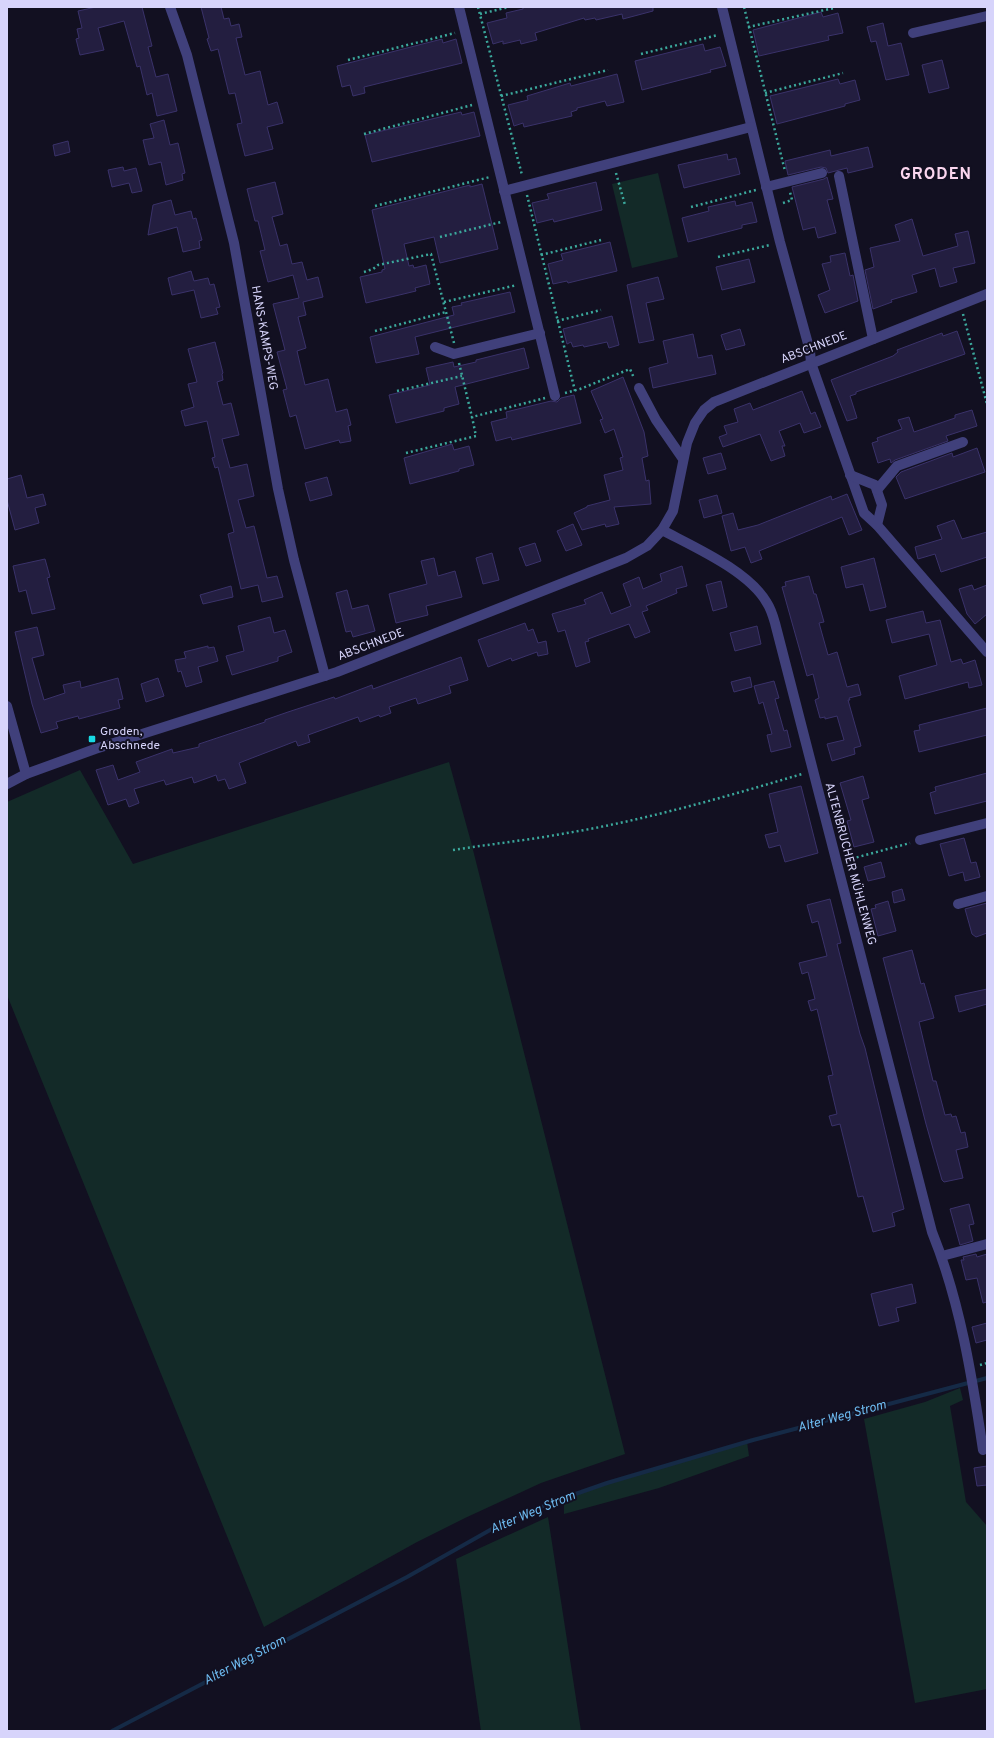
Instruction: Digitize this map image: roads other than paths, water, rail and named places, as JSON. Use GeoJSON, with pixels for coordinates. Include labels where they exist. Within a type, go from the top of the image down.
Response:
{"type":"FeatureCollection","features":[{"type":"Feature","properties":{"kind":"street","name":"HANS-KAMPS-WEG"},"geometry":{"type":"LineString","coordinates":[[170,7],[186,55],[234,243],[278,489],[294,560],[325,676]]}},
{"type":"Feature","properties":{"kind":"street"},"geometry":{"type":"LineString","coordinates":[[459,7],[540,333],[554,396]]}},
{"type":"Feature","properties":{"kind":"street"},"geometry":{"type":"LineString","coordinates":[[722,7],[780,242],[810,351],[811,363],[864,513],[877,525],[987,652]]}},
{"type":"Feature","properties":{"kind":"street"},"geometry":{"type":"LineString","coordinates":[[913,33],[987,16]]}},
{"type":"Feature","properties":{"kind":"street"},"geometry":{"type":"LineString","coordinates":[[504,191],[752,127]]}},
{"type":"Feature","properties":{"kind":"street"},"geometry":{"type":"LineString","coordinates":[[766,187],[822,173]]}},
{"type":"Feature","properties":{"kind":"street"},"geometry":{"type":"LineString","coordinates":[[839,176],[873,338]]}},
{"type":"Feature","properties":{"kind":"street","name":"ABSCHNEDE"},"geometry":{"type":"LineString","coordinates":[[7,784],[26,774],[95,749],[325,676],[626,558],[647,546],[662,530],[673,511],[687,443],[695,423],[704,410],[714,402],[987,294]]}},
{"type":"Feature","properties":{"kind":"street"},"geometry":{"type":"LineString","coordinates":[[435,347],[457,354],[540,333]]}},
{"type":"Feature","properties":{"kind":"street"},"geometry":{"type":"LineString","coordinates":[[639,388],[656,420],[683,459]]}},
{"type":"Feature","properties":{"kind":"street"},"geometry":{"type":"LineString","coordinates":[[877,490],[897,466],[963,442]]}},
{"type":"Feature","properties":{"kind":"street"},"geometry":{"type":"LineString","coordinates":[[850,475],[876,485],[882,504],[877,525]]}},
{"type":"Feature","properties":{"kind":"street","name":"ALTENBRUCHER MÜHLENWEG"},"geometry":{"type":"LineString","coordinates":[[662,530],[743,576],[760,593],[767,603],[775,623],[932,1232],[942,1256],[974,1390],[983,1450]]}},
{"type":"Feature","properties":{"kind":"street"},"geometry":{"type":"LineString","coordinates":[[976,640],[987,641]]}},
{"type":"Feature","properties":{"kind":"street"},"geometry":{"type":"LineString","coordinates":[[7,706],[26,774]]}},
{"type":"Feature","properties":{"kind":"street"},"geometry":{"type":"LineString","coordinates":[[920,840],[987,823]]}},
{"type":"Feature","properties":{"kind":"street"},"geometry":{"type":"LineString","coordinates":[[958,904],[987,896]]}},
{"type":"Feature","properties":{"kind":"street"},"geometry":{"type":"LineString","coordinates":[[942,1256],[987,1244]]}},
{"type":"Feature","properties":{"kind":"waterway","name":"Alter Weg Strom"},"geometry":{"type":"LineString","coordinates":[[112,1731],[407,1577],[506,1521],[607,1483],[753,1440],[987,1378]]}},
{"type":"Feature","properties":{"kind":"place","name":"Groden, Abschnede"},"geometry":{"type":"Point","coordinates":[92,739]}},
{"type":"Feature","properties":{"kind":"district","name":"GRODEN"},"geometry":{"type":"Point","coordinates":[936,175]}}]}
